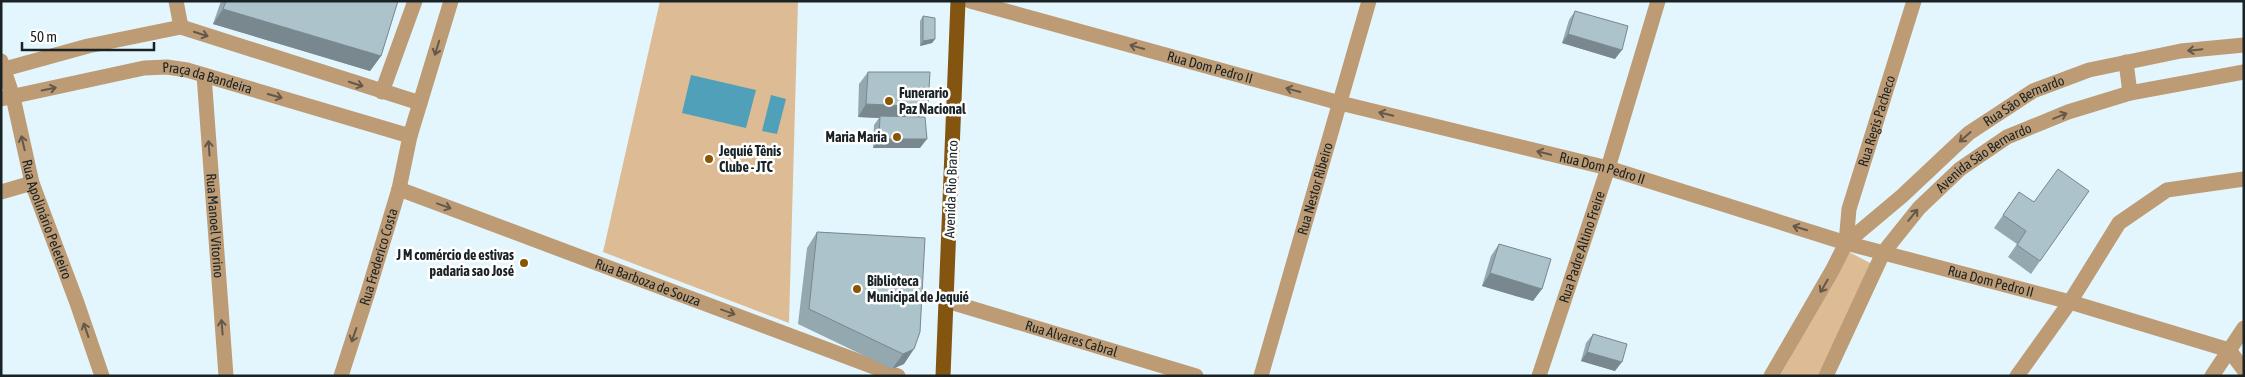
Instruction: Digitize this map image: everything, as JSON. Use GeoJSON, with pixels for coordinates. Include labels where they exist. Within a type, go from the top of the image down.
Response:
{"type":"FeatureCollection","features":[{"type":"Feature","properties":{"kind":"main road","name":"Avenida Rio Branco"},"geometry":{"type":"LineString","coordinates":[[943,376],[958,1]]}},
{"type":"Feature","properties":{"kind":"street"},"geometry":{"type":"LineString","coordinates":[[176,1],[181,27]]}},
{"type":"Feature","properties":{"kind":"street"},"geometry":{"type":"LineString","coordinates":[[382,92],[415,1]]}},
{"type":"Feature","properties":{"kind":"street","name":"Rua Frederico Costa"},"geometry":{"type":"LineString","coordinates":[[340,376],[399,189],[410,136],[451,1]]}},
{"type":"Feature","properties":{"kind":"street","name":"Rua Dom Pedro II"},"geometry":{"type":"LineString","coordinates":[[970,1],[1340,103],[1608,168],[1846,243],[2070,302],[2229,350]]}},
{"type":"Feature","properties":{"kind":"street","name":"Rua Nestor Ribeiro"},"geometry":{"type":"LineString","coordinates":[[1261,376],[1369,1]]}},
{"type":"Feature","properties":{"kind":"street","name":"Rua Padre Altino Freire"},"geometry":{"type":"LineString","coordinates":[[1539,376],[1608,168],[1658,1]]}},
{"type":"Feature","properties":{"kind":"street","name":"Rua Regis Pacheco"},"geometry":{"type":"LineString","coordinates":[[1846,243],[1849,209],[1914,1]]}},
{"type":"Feature","properties":{"kind":"street"},"geometry":{"type":"LineString","coordinates":[[2,66],[181,27],[420,103]]}},
{"type":"Feature","properties":{"kind":"street","name":"Rua São Bernardo"},"geometry":{"type":"LineString","coordinates":[[1846,243],[1902,196],[1969,133],[2033,91],[2089,70],[2181,51],[2244,45]]}},
{"type":"Feature","properties":{"kind":"street"},"geometry":{"type":"LineString","coordinates":[[2126,62],[2130,93]]}},
{"type":"Feature","properties":{"kind":"street","name":"Rua Apolinário Peleteiro"},"geometry":{"type":"LineString","coordinates":[[2,66],[7,98],[32,183],[77,302],[102,376]]}},
{"type":"Feature","properties":{"kind":"street","name":"Praça da Bandeira"},"geometry":{"type":"LineString","coordinates":[[7,98],[144,68],[167,67],[187,70],[410,136]]}},
{"type":"Feature","properties":{"kind":"street","name":"Avenida São Bernardo"},"geometry":{"type":"LineString","coordinates":[[1826,376],[1883,253],[1919,208],[1954,175],[2007,137],[2068,112],[2130,93],[2244,72]]}},
{"type":"Feature","properties":{"kind":"street","name":"Rua Manoel Vitorino"},"geometry":{"type":"LineString","coordinates":[[204,75],[226,376]]}},
{"type":"Feature","properties":{"kind":"street"},"geometry":{"type":"LineString","coordinates":[[2017,376],[2070,302],[2119,223],[2166,190],[2244,178]]}},
{"type":"Feature","properties":{"kind":"street"},"geometry":{"type":"LineString","coordinates":[[1,192],[32,183]]}},
{"type":"Feature","properties":{"kind":"street","name":"Rua Barboza de Souza"},"geometry":{"type":"LineString","coordinates":[[399,189],[898,376]]}},
{"type":"Feature","properties":{"kind":"street"},"geometry":{"type":"LineString","coordinates":[[1771,376],[1846,243]]}},
{"type":"Feature","properties":{"kind":"street","name":"Rua Alvares Cabral"},"geometry":{"type":"LineString","coordinates":[[947,301],[1196,376]]}},
{"type":"Feature","properties":{"kind":"street"},"geometry":{"type":"LineString","coordinates":[[2212,376],[2244,328]]}},
{"type":"Feature","properties":{"kind":"street"},"geometry":{"type":"LineString","coordinates":[[2229,350],[2244,370]]}},
{"type":"Feature","properties":{"kind":"shaded area","name":"Jequié Tênis Clube - JTC"},"geometry":{"type":"Polygon","coordinates":[[[660,1],[798,1],[789,323],[603,252],[660,1]]]}},
{"type":"Feature","properties":{"kind":"shaded area"},"geometry":{"type":"Polygon","coordinates":[[[1849,252],[1872,264],[1818,376],[1780,376],[1849,252]]]}},
{"type":"Feature","properties":{"kind":"water"},"geometry":{"type":"Polygon","coordinates":[[[691,75],[756,90],[746,128],[682,113],[691,75]]]}},
{"type":"Feature","properties":{"kind":"water"},"geometry":{"type":"Polygon","coordinates":[[[771,95],[786,99],[777,134],[762,131],[771,95]]]}},
{"type":"Feature","properties":{"kind":"building"},"geometry":{"type":"Polygon","coordinates":[[[226,1],[398,1],[381,56],[223,9],[226,1]]]}},
{"type":"Feature","properties":{"kind":"building"},"geometry":{"type":"Polygon","coordinates":[[[1575,11],[1628,26],[1622,50],[1568,34],[1575,11]]]}},
{"type":"Feature","properties":{"kind":"building"},"geometry":{"type":"Polygon","coordinates":[[[923,16],[935,18],[935,39],[923,41],[923,16]]]}},
{"type":"Feature","properties":{"kind":"building"},"geometry":{"type":"Polygon","coordinates":[[[868,72],[930,72],[928,107],[866,104],[868,72]]]}},
{"type":"Feature","properties":{"kind":"building"},"geometry":{"type":"Polygon","coordinates":[[[880,116],[925,117],[927,139],[879,139],[880,116]]]}},
{"type":"Feature","properties":{"kind":"building"},"geometry":{"type":"Polygon","coordinates":[[[2058,169],[2089,191],[2040,261],[2017,245],[2026,231],[2003,215],[2019,192],[2034,202],[2058,169]]]}},
{"type":"Feature","properties":{"kind":"building","name":"Biblioteca Municipal de Jequié"},"geometry":{"type":"Polygon","coordinates":[[[817,232],[925,238],[920,332],[914,349],[903,354],[809,309],[817,232]]]}},
{"type":"Feature","properties":{"kind":"building"},"geometry":{"type":"Polygon","coordinates":[[[1499,244],[1551,259],[1542,289],[1490,273],[1499,244]]]}},
{"type":"Feature","properties":{"kind":"building"},"geometry":{"type":"Polygon","coordinates":[[[1593,334],[1627,344],[1622,362],[1587,352],[1593,334]]]}},
{"type":"Feature","properties":{"kind":"place","name":"Funerario Paz Nacional"},"geometry":{"type":"Point","coordinates":[889,101]}},
{"type":"Feature","properties":{"kind":"place","name":"Maria Maria"},"geometry":{"type":"Point","coordinates":[897,137]}},
{"type":"Feature","properties":{"kind":"place","name":"Jequié Tênis Clube - JTC"},"geometry":{"type":"Point","coordinates":[709,159]}},
{"type":"Feature","properties":{"kind":"place","name":"J M comércio de estivas padaria sao José"},"geometry":{"type":"Point","coordinates":[524,263]}},
{"type":"Feature","properties":{"kind":"place","name":"Biblioteca Municipal de Jequié"},"geometry":{"type":"Point","coordinates":[857,289]}}]}
